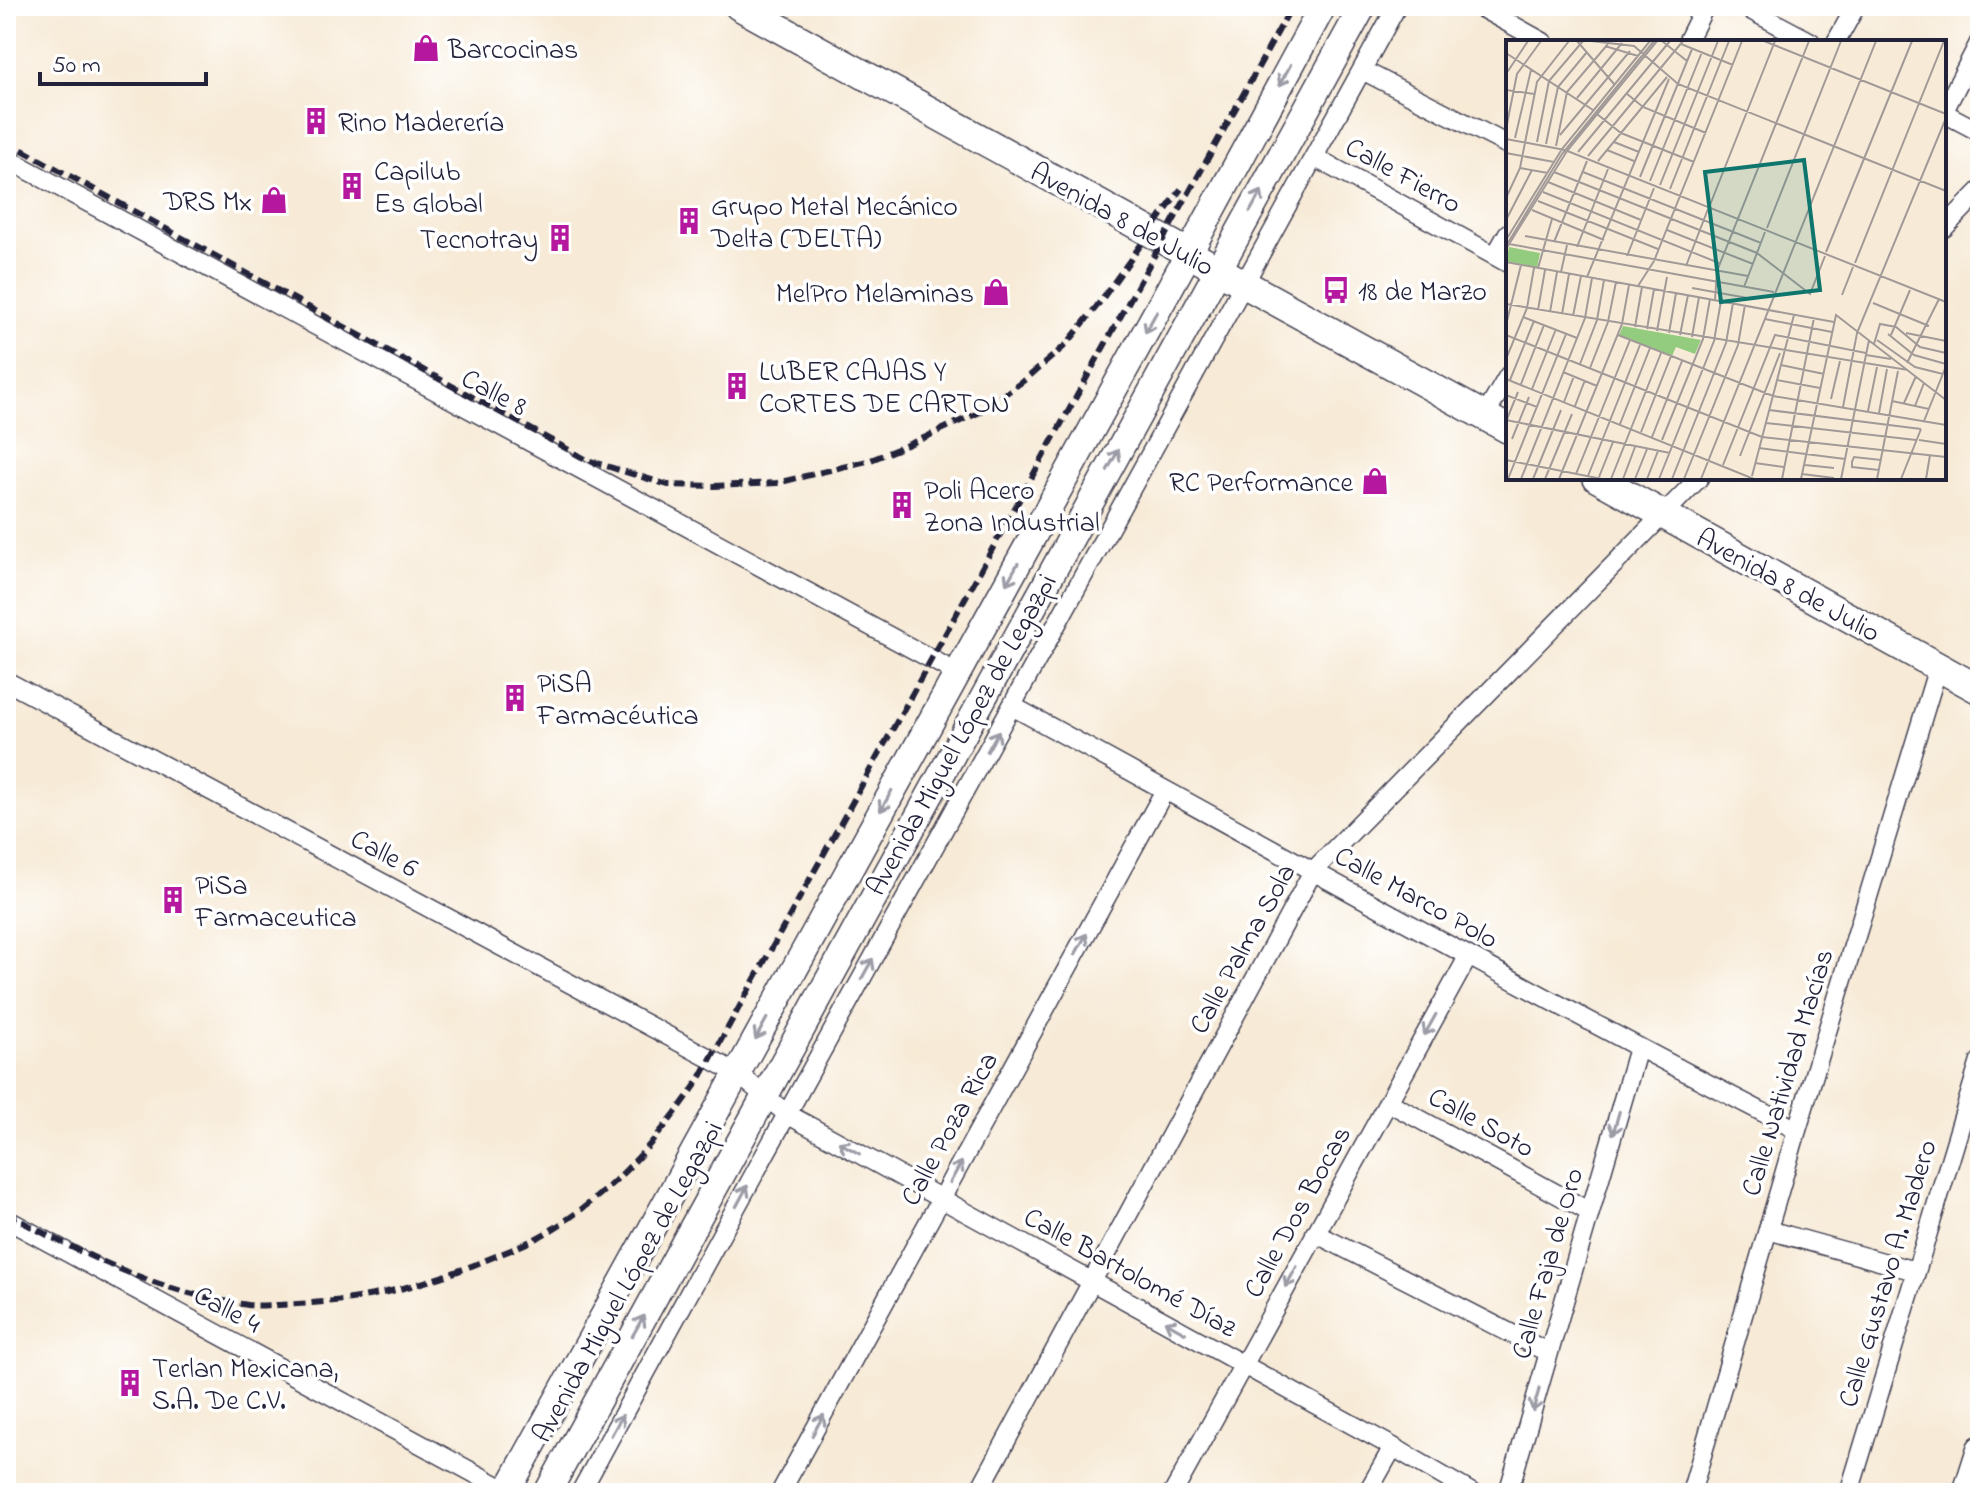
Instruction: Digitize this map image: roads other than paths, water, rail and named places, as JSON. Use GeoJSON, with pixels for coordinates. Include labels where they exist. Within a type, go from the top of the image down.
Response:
{"type":"FeatureCollection","features":[{"type":"Feature","properties":{"kind":"main road","name":"Avenida 8 de Julio"},"geometry":{"type":"LineString","coordinates":[[739,6],[1496,423]]}},
{"type":"Feature","properties":{"kind":"main road","name":"Avenida Miguel López de Legazpi"},"geometry":{"type":"LineString","coordinates":[[507,1492],[1323,6]]}},
{"type":"Feature","properties":{"kind":"main road","name":"Avenida Miguel López de Legazpi"},"geometry":{"type":"LineString","coordinates":[[547,1493],[1363,6]]}},
{"type":"Feature","properties":{"kind":"main road","name":"Avenida 8 de Julio"},"geometry":{"type":"LineString","coordinates":[[1601,480],[1980,690]]}},
{"type":"Feature","properties":{"kind":"main road"},"geometry":{"type":"LineString","coordinates":[[917,746],[947,763]]}},
{"type":"Feature","properties":{"kind":"main road"},"geometry":{"type":"LineString","coordinates":[[1966,1493],[1980,1449]]}},
{"type":"Feature","properties":{"kind":"street","name":"Avenida Miguel López de Legazpi"},"geometry":{"type":"LineString","coordinates":[[580,1493],[1397,6]]}},
{"type":"Feature","properties":{"kind":"street"},"geometry":{"type":"LineString","coordinates":[[1478,6],[1539,40]]}},
{"type":"Feature","properties":{"kind":"street"},"geometry":{"type":"LineString","coordinates":[[1688,40],[1705,6]]}},
{"type":"Feature","properties":{"kind":"street"},"geometry":{"type":"LineString","coordinates":[[1743,6],[1807,40]]}},
{"type":"Feature","properties":{"kind":"street"},"geometry":{"type":"LineString","coordinates":[[1837,40],[1856,6]]}},
{"type":"Feature","properties":{"kind":"street"},"geometry":{"type":"LineString","coordinates":[[1946,108],[1980,41]]}},
{"type":"Feature","properties":{"kind":"street"},"geometry":{"type":"LineString","coordinates":[[1362,70],[1506,144]]}},
{"type":"Feature","properties":{"kind":"street"},"geometry":{"type":"LineString","coordinates":[[1946,113],[1980,132]]}},
{"type":"Feature","properties":{"kind":"street","name":"Calle Fierro"},"geometry":{"type":"LineString","coordinates":[[1314,157],[1502,260]]}},
{"type":"Feature","properties":{"kind":"street","name":"Calle 8"},"geometry":{"type":"LineString","coordinates":[[6,158],[957,673]]}},
{"type":"Feature","properties":{"kind":"street"},"geometry":{"type":"LineString","coordinates":[[1946,226],[1980,191]]}},
{"type":"Feature","properties":{"kind":"street"},"geometry":{"type":"LineString","coordinates":[[1496,423],[1506,384]]}},
{"type":"Feature","properties":{"kind":"street","name":"Calle Palma Sola"},"geometry":{"type":"LineString","coordinates":[[978,1493],[1313,871],[1697,480]]}},
{"type":"Feature","properties":{"kind":"street","name":"Calle Natividad Macías"},"geometry":{"type":"LineString","coordinates":[[1691,1493],[1797,1130],[1938,667]]}},
{"type":"Feature","properties":{"kind":"street","name":"Calle 6"},"geometry":{"type":"LineString","coordinates":[[6,681],[737,1073],[764,1095]]}},
{"type":"Feature","properties":{"kind":"street","name":"Calle Marco Polo"},"geometry":{"type":"LineString","coordinates":[[1012,706],[1468,957],[1797,1130]]}},
{"type":"Feature","properties":{"kind":"street","name":"Calle Poza Rica"},"geometry":{"type":"LineString","coordinates":[[780,1493],[1165,790]]}},
{"type":"Feature","properties":{"kind":"street","name":"Calle Dos Bocas"},"geometry":{"type":"LineString","coordinates":[[1173,1493],[1468,957]]}},
{"type":"Feature","properties":{"kind":"street","name":"Calle Faja de Oro"},"geometry":{"type":"LineString","coordinates":[[1508,1493],[1638,1048]]}},
{"type":"Feature","properties":{"kind":"street","name":"Calle Gustavo A. Madero"},"geometry":{"type":"LineString","coordinates":[[1849,1493],[1979,1067]]}},
{"type":"Feature","properties":{"kind":"street","name":"Calle Bartolomé Díaz"},"geometry":{"type":"LineString","coordinates":[[764,1095],[787,1114],[1472,1493]]}},
{"type":"Feature","properties":{"kind":"street","name":"Calle Soto"},"geometry":{"type":"LineString","coordinates":[[1388,1102],[1590,1212]]}},
{"type":"Feature","properties":{"kind":"street","name":"Calle 4"},"geometry":{"type":"LineString","coordinates":[[6,1219],[507,1492]]}},
{"type":"Feature","properties":{"kind":"street"},"geometry":{"type":"LineString","coordinates":[[1768,1230],[1915,1271]]}},
{"type":"Feature","properties":{"kind":"street"},"geometry":{"type":"LineString","coordinates":[[1315,1233],[1549,1353]]}},
{"type":"Feature","properties":{"kind":"street"},"geometry":{"type":"LineString","coordinates":[[1367,1493],[1393,1447]]}},
{"type":"Feature","properties":{"kind":"railway"},"geometry":{"type":"LineString","coordinates":[[6,1213],[63,1243],[153,1282],[216,1300],[248,1305],[288,1305],[367,1296],[459,1271],[546,1233],[611,1184],[667,1124],[699,1080],[1292,6]]}},
{"type":"Feature","properties":{"kind":"railway"},"geometry":{"type":"LineString","coordinates":[[6,141],[587,460],[668,485],[777,483],[871,460],[980,412],[1067,344],[1181,189]]}},
{"type":"Feature","properties":{"kind":"place","name":"Barcocinas"},"geometry":{"type":"Point","coordinates":[426,48]}},
{"type":"Feature","properties":{"kind":"place","name":"Rino Maderería"},"geometry":{"type":"Point","coordinates":[316,121]}},
{"type":"Feature","properties":{"kind":"place","name":"Capilub Es Global"},"geometry":{"type":"Point","coordinates":[352,186]}},
{"type":"Feature","properties":{"kind":"place","name":"DRS Mx"},"geometry":{"type":"Point","coordinates":[274,200]}},
{"type":"Feature","properties":{"kind":"place","name":"Grupo Metal Mecánico Delta (DELTA)"},"geometry":{"type":"Point","coordinates":[689,221]}},
{"type":"Feature","properties":{"kind":"place","name":"Tecnotray"},"geometry":{"type":"Point","coordinates":[560,238]}},
{"type":"Feature","properties":{"kind":"place","name":"18 de Marzo"},"geometry":{"type":"Point","coordinates":[1336,290]}},
{"type":"Feature","properties":{"kind":"place","name":"MelPro Melaminas"},"geometry":{"type":"Point","coordinates":[996,292]}},
{"type":"Feature","properties":{"kind":"place","name":"LUBER CAJAS Y CORTES DE CARTON"},"geometry":{"type":"Point","coordinates":[737,386]}},
{"type":"Feature","properties":{"kind":"place","name":"RC Performance"},"geometry":{"type":"Point","coordinates":[1375,481]}},
{"type":"Feature","properties":{"kind":"place","name":"Poli Acero Zona Industrial"},"geometry":{"type":"Point","coordinates":[902,505]}},
{"type":"Feature","properties":{"kind":"place","name":"PiSA Farmacéutica"},"geometry":{"type":"Point","coordinates":[515,698]}},
{"type":"Feature","properties":{"kind":"place","name":"PiSa Farmaceutica"},"geometry":{"type":"Point","coordinates":[173,900]}},
{"type":"Feature","properties":{"kind":"place","name":"Terlan Mexicana, S.A. De C.V."},"geometry":{"type":"Point","coordinates":[130,1383]}}]}
